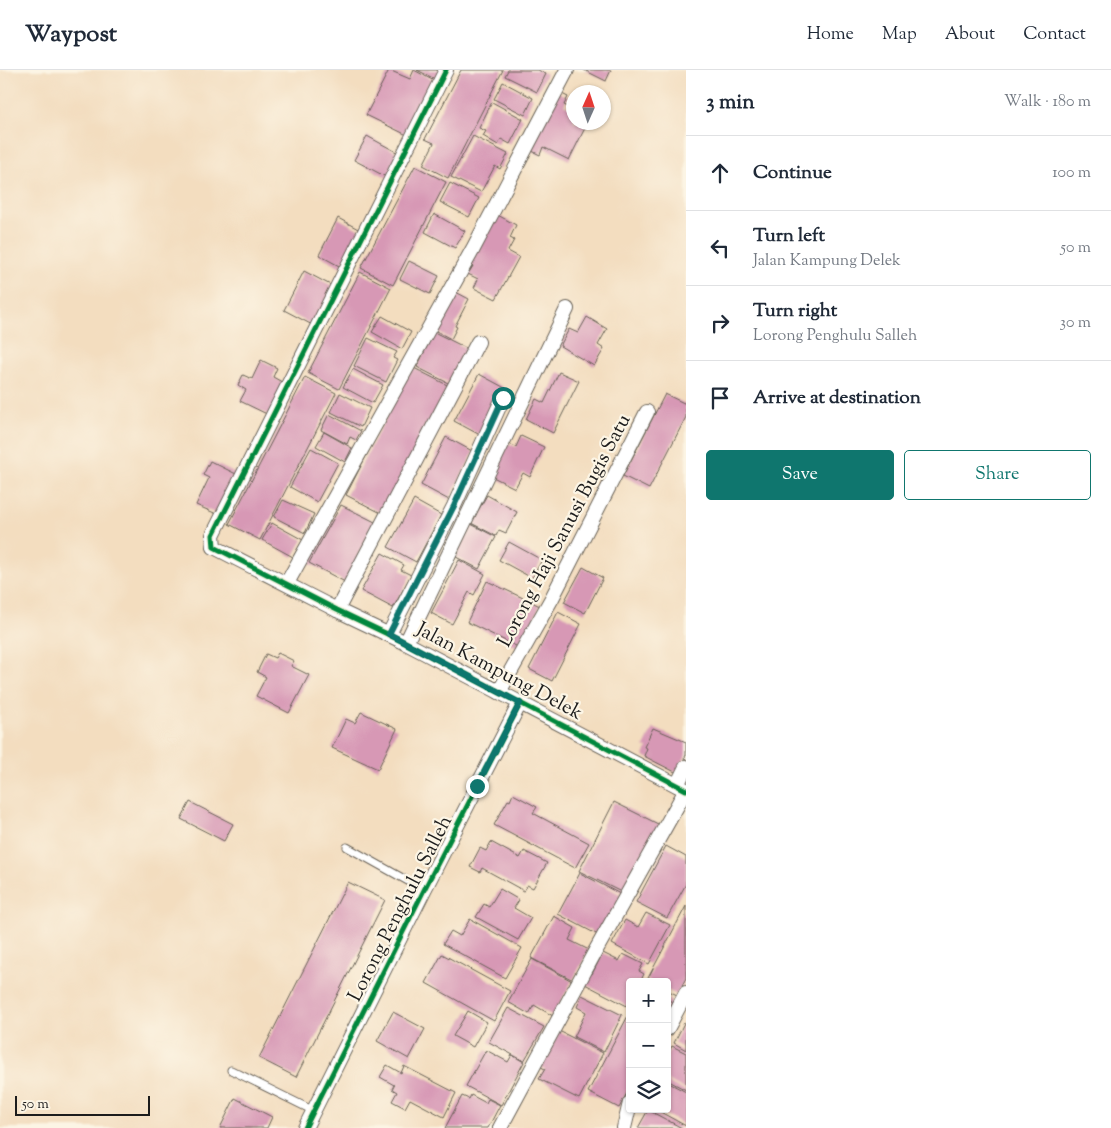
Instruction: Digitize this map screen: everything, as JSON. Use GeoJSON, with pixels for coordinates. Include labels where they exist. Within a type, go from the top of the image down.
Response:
{"type":"FeatureCollection","features":[{"type":"Feature","properties":{"kind":"street","name":"Jalan Kampung Delek"},"geometry":{"type":"LineString","coordinates":[[446,70],[213,536],[214,547],[337,610],[389,634],[683,788]]}},
{"type":"Feature","properties":{"kind":"street"},"geometry":{"type":"LineString","coordinates":[[287,584],[473,249],[567,70]]}},
{"type":"Feature","properties":{"kind":"street"},"geometry":{"type":"LineString","coordinates":[[406,643],[567,309]]}},
{"type":"Feature","properties":{"kind":"street"},"geometry":{"type":"LineString","coordinates":[[337,610],[478,342]]}},
{"type":"Feature","properties":{"kind":"street"},"geometry":{"type":"LineString","coordinates":[[389,634],[454,506],[503,398]]}},
{"type":"Feature","properties":{"kind":"street","name":"Lorong Haji Sanusi Bugis Satu"},"geometry":{"type":"LineString","coordinates":[[499,692],[552,598],[647,412]]}},
{"type":"Feature","properties":{"kind":"street","name":"Lorong Penghulu Salleh"},"geometry":{"type":"LineString","coordinates":[[306,1128],[424,890],[520,703]]}},
{"type":"Feature","properties":{"kind":"street"},"geometry":{"type":"LineString","coordinates":[[500,1128],[683,788],[686,767]]}},
{"type":"Feature","properties":{"kind":"street"},"geometry":{"type":"LineString","coordinates":[[670,1023],[686,993]]}},
{"type":"Feature","properties":{"kind":"street"},"geometry":{"type":"LineString","coordinates":[[624,1128],[628,1113]]}},
{"type":"Feature","properties":{"kind":"lane"},"geometry":{"type":"LineString","coordinates":[[347,847],[424,890]]}},
{"type":"Feature","properties":{"kind":"lane"},"geometry":{"type":"LineString","coordinates":[[232,1070],[314,1112]]}},
{"type":"Feature","properties":{"kind":"building"},"geometry":{"type":"Polygon","coordinates":[[[389,70],[410,79],[414,70],[436,82],[409,136],[366,115],[389,70]]]}},
{"type":"Feature","properties":{"kind":"building"},"geometry":{"type":"Polygon","coordinates":[[[417,70],[444,70],[439,81],[417,70]]]}},
{"type":"Feature","properties":{"kind":"building"},"geometry":{"type":"Polygon","coordinates":[[[461,70],[503,70],[448,178],[423,165],[434,143],[425,139],[461,70]]]}},
{"type":"Feature","properties":{"kind":"building"},"geometry":{"type":"Polygon","coordinates":[[[508,70],[538,70],[546,74],[537,92],[505,76],[508,70]]]}},
{"type":"Feature","properties":{"kind":"building"},"geometry":{"type":"Polygon","coordinates":[[[584,70],[611,70],[606,81],[584,70]]]}},
{"type":"Feature","properties":{"kind":"building"},"geometry":{"type":"Polygon","coordinates":[[[503,82],[533,98],[525,115],[494,99],[503,82]]]}},
{"type":"Feature","properties":{"kind":"building"},"geometry":{"type":"Polygon","coordinates":[[[556,91],[566,96],[564,105],[566,106],[566,130],[584,130],[569,160],[543,147],[540,155],[528,149],[556,91]]]}},
{"type":"Feature","properties":{"kind":"building"},"geometry":{"type":"Polygon","coordinates":[[[492,102],[523,119],[510,144],[501,139],[498,145],[483,136],[486,131],[479,128],[492,102]]]}},
{"type":"Feature","properties":{"kind":"building"},"geometry":{"type":"Polygon","coordinates":[[[367,136],[404,156],[392,180],[354,160],[367,136]]]}},
{"type":"Feature","properties":{"kind":"building"},"geometry":{"type":"Polygon","coordinates":[[[473,136],[508,154],[500,169],[495,166],[481,192],[451,177],[473,136]]]}},
{"type":"Feature","properties":{"kind":"building"},"geometry":{"type":"Polygon","coordinates":[[[415,166],[446,182],[393,285],[361,268],[415,166]]]}},
{"type":"Feature","properties":{"kind":"building"},"geometry":{"type":"Polygon","coordinates":[[[450,183],[479,198],[469,217],[440,202],[450,183]]]}},
{"type":"Feature","properties":{"kind":"building"},"geometry":{"type":"Polygon","coordinates":[[[494,213],[516,225],[510,238],[514,240],[508,251],[519,257],[496,299],[474,288],[478,279],[468,274],[473,266],[467,263],[494,213]]]}},
{"type":"Feature","properties":{"kind":"building"},"geometry":{"type":"Polygon","coordinates":[[[434,214],[465,231],[455,248],[425,232],[434,214]]]}},
{"type":"Feature","properties":{"kind":"building"},"geometry":{"type":"Polygon","coordinates":[[[338,218],[360,230],[341,267],[319,255],[338,218]]]}},
{"type":"Feature","properties":{"kind":"building"},"geometry":{"type":"Polygon","coordinates":[[[409,261],[439,276],[430,294],[400,279],[409,261]]]}},
{"type":"Feature","properties":{"kind":"building"},"geometry":{"type":"Polygon","coordinates":[[[304,271],[340,290],[320,329],[284,310],[304,271]]]}},
{"type":"Feature","properties":{"kind":"building"},"geometry":{"type":"Polygon","coordinates":[[[360,272],[391,288],[339,389],[308,373],[360,272]]]}},
{"type":"Feature","properties":{"kind":"building"},"geometry":{"type":"Polygon","coordinates":[[[452,290],[469,299],[455,326],[457,327],[451,339],[432,329],[452,290]]]}},
{"type":"Feature","properties":{"kind":"building"},"geometry":{"type":"Polygon","coordinates":[[[382,316],[411,332],[402,349],[372,332],[382,316]]]}},
{"type":"Feature","properties":{"kind":"building"},"geometry":{"type":"Polygon","coordinates":[[[587,317],[607,329],[598,345],[604,349],[594,366],[560,346],[569,329],[578,333],[587,317]]]}},
{"type":"Feature","properties":{"kind":"building"},"geometry":{"type":"Polygon","coordinates":[[[434,332],[468,349],[450,384],[417,367],[434,332]]]}},
{"type":"Feature","properties":{"kind":"building"},"geometry":{"type":"Polygon","coordinates":[[[368,338],[397,352],[393,358],[397,360],[386,382],[354,366],[368,338]]]}},
{"type":"Feature","properties":{"kind":"building"},"geometry":{"type":"Polygon","coordinates":[[[261,360],[277,368],[273,377],[289,386],[273,417],[240,401],[246,390],[238,385],[243,375],[252,379],[261,360]]]}},
{"type":"Feature","properties":{"kind":"building"},"geometry":{"type":"Polygon","coordinates":[[[412,367],[451,387],[385,515],[346,495],[412,367]]]}},
{"type":"Feature","properties":{"kind":"building"},"geometry":{"type":"Polygon","coordinates":[[[353,369],[383,385],[373,403],[343,387],[353,369]]]}},
{"type":"Feature","properties":{"kind":"building"},"geometry":{"type":"Polygon","coordinates":[[[559,372],[579,381],[553,433],[526,419],[536,399],[544,403],[559,372]]]}},
{"type":"Feature","properties":{"kind":"building"},"geometry":{"type":"Polygon","coordinates":[[[479,374],[505,388],[480,435],[454,421],[479,374]]]}},
{"type":"Feature","properties":{"kind":"building"},"geometry":{"type":"Polygon","coordinates":[[[305,377],[336,393],[260,540],[229,524],[305,377]]]}},
{"type":"Feature","properties":{"kind":"building"},"geometry":{"type":"Polygon","coordinates":[[[340,393],[370,408],[361,427],[331,412],[340,393]]]}},
{"type":"Feature","properties":{"kind":"building"},"geometry":{"type":"Polygon","coordinates":[[[665,394],[686,404],[686,417],[649,489],[623,476],[665,394]]]}},
{"type":"Feature","properties":{"kind":"building"},"geometry":{"type":"Polygon","coordinates":[[[329,414],[361,431],[356,440],[350,437],[347,444],[321,430],[329,414]]]}},
{"type":"Feature","properties":{"kind":"building"},"geometry":{"type":"Polygon","coordinates":[[[324,432],[352,448],[345,462],[316,446],[324,432]]]}},
{"type":"Feature","properties":{"kind":"building"},"geometry":{"type":"Polygon","coordinates":[[[521,436],[544,447],[530,477],[523,473],[515,488],[491,476],[507,443],[516,447],[521,436]]]}},
{"type":"Feature","properties":{"kind":"building"},"geometry":{"type":"Polygon","coordinates":[[[446,437],[474,452],[449,500],[421,485],[446,437]]]}},
{"type":"Feature","properties":{"kind":"building"},"geometry":{"type":"Polygon","coordinates":[[[311,448],[338,463],[317,502],[290,487],[311,448]]]}},
{"type":"Feature","properties":{"kind":"building"},"geometry":{"type":"Polygon","coordinates":[[[210,461],[238,475],[219,515],[196,505],[209,478],[203,475],[210,461]]]}},
{"type":"Feature","properties":{"kind":"building"},"geometry":{"type":"Polygon","coordinates":[[[487,495],[517,512],[506,533],[499,530],[496,536],[471,523],[487,495]]]}},
{"type":"Feature","properties":{"kind":"building"},"geometry":{"type":"Polygon","coordinates":[[[283,500],[314,514],[305,533],[274,517],[283,500]]]}},
{"type":"Feature","properties":{"kind":"building"},"geometry":{"type":"Polygon","coordinates":[[[414,500],[441,515],[416,562],[388,547],[414,500]]]}},
{"type":"Feature","properties":{"kind":"building"},"geometry":{"type":"Polygon","coordinates":[[[341,505],[377,523],[345,582],[309,563],[341,505]]]}},
{"type":"Feature","properties":{"kind":"building"},"geometry":{"type":"Polygon","coordinates":[[[272,523],[303,540],[293,557],[262,540],[272,523]]]}},
{"type":"Feature","properties":{"kind":"building"},"geometry":{"type":"Polygon","coordinates":[[[469,523],[496,537],[479,569],[456,557],[459,551],[453,547],[469,523]]]}},
{"type":"Feature","properties":{"kind":"building"},"geometry":{"type":"Polygon","coordinates":[[[509,542],[542,560],[532,578],[499,560],[509,542]]]}},
{"type":"Feature","properties":{"kind":"building"},"geometry":{"type":"Polygon","coordinates":[[[382,553],[404,565],[401,570],[411,575],[393,608],[361,591],[382,553]]]}},
{"type":"Feature","properties":{"kind":"building"},"geometry":{"type":"Polygon","coordinates":[[[459,560],[485,574],[474,595],[469,592],[452,624],[431,613],[459,560]]]}},
{"type":"Feature","properties":{"kind":"building"},"geometry":{"type":"Polygon","coordinates":[[[583,567],[603,578],[585,613],[564,602],[583,567]]]}},
{"type":"Feature","properties":{"kind":"building"},"geometry":{"type":"Polygon","coordinates":[[[487,581],[540,606],[520,648],[467,622],[487,581]]]}},
{"type":"Feature","properties":{"kind":"building"},"geometry":{"type":"Polygon","coordinates":[[[558,612],[581,624],[552,681],[529,669],[558,612]]]}},
{"type":"Feature","properties":{"kind":"building"},"geometry":{"type":"Polygon","coordinates":[[[278,653],[294,661],[291,666],[309,675],[289,713],[256,696],[266,677],[257,672],[266,654],[275,658],[278,653]]]}},
{"type":"Feature","properties":{"kind":"building"},"geometry":{"type":"Polygon","coordinates":[[[361,712],[397,729],[378,769],[332,748],[346,719],[355,723],[361,712]]]}},
{"type":"Feature","properties":{"kind":"building"},"geometry":{"type":"Polygon","coordinates":[[[653,728],[686,742],[686,755],[677,773],[644,756],[647,748],[644,747],[653,728]]]}},
{"type":"Feature","properties":{"kind":"building"},"geometry":{"type":"Polygon","coordinates":[[[513,794],[537,807],[533,813],[589,843],[575,868],[494,825],[513,794]]]}},
{"type":"Feature","properties":{"kind":"building"},"geometry":{"type":"Polygon","coordinates":[[[190,802],[233,824],[224,841],[181,819],[190,802]]]}},
{"type":"Feature","properties":{"kind":"building"},"geometry":{"type":"Polygon","coordinates":[[[614,802],[660,825],[625,894],[579,871],[614,802]]]}},
{"type":"Feature","properties":{"kind":"building"},"geometry":{"type":"Polygon","coordinates":[[[491,842],[520,858],[524,851],[547,863],[533,888],[527,885],[524,891],[482,868],[480,872],[470,867],[480,848],[486,851],[491,842]]]}},
{"type":"Feature","properties":{"kind":"building"},"geometry":{"type":"Polygon","coordinates":[[[666,846],[686,857],[686,884],[667,918],[636,902],[666,846]]]}},
{"type":"Feature","properties":{"kind":"building"},"geometry":{"type":"Polygon","coordinates":[[[580,873],[622,895],[600,936],[558,914],[580,873]]]}},
{"type":"Feature","properties":{"kind":"building"},"geometry":{"type":"Polygon","coordinates":[[[348,882],[385,900],[296,1077],[259,1058],[348,882]]]}},
{"type":"Feature","properties":{"kind":"building"},"geometry":{"type":"Polygon","coordinates":[[[500,889],[519,900],[514,908],[531,918],[518,940],[476,917],[484,904],[489,907],[500,889]]]}},
{"type":"Feature","properties":{"kind":"building"},"geometry":{"type":"Polygon","coordinates":[[[686,906],[686,978],[677,995],[671,992],[671,978],[648,978],[686,906]]]}},
{"type":"Feature","properties":{"kind":"building"},"geometry":{"type":"Polygon","coordinates":[[[646,913],[670,925],[649,964],[612,944],[625,920],[638,927],[646,913]]]}},
{"type":"Feature","properties":{"kind":"building"},"geometry":{"type":"Polygon","coordinates":[[[554,916],[575,928],[569,940],[589,950],[573,980],[531,958],[554,916]]]}},
{"type":"Feature","properties":{"kind":"building"},"geometry":{"type":"Polygon","coordinates":[[[470,919],[522,948],[505,978],[443,944],[451,931],[460,936],[470,919]]]}},
{"type":"Feature","properties":{"kind":"building"},"geometry":{"type":"Polygon","coordinates":[[[603,953],[619,961],[623,954],[643,964],[639,971],[644,974],[642,978],[626,978],[626,1005],[583,983],[588,973],[592,974],[603,953]]]}},
{"type":"Feature","properties":{"kind":"building"},"geometry":{"type":"Polygon","coordinates":[[[442,954],[510,991],[494,1021],[426,983],[442,954]]]}},
{"type":"Feature","properties":{"kind":"building"},"geometry":{"type":"Polygon","coordinates":[[[532,959],[572,981],[553,1016],[534,1005],[529,1014],[508,1002],[532,959]]]}},
{"type":"Feature","properties":{"kind":"building"},"geometry":{"type":"Polygon","coordinates":[[[582,995],[622,1015],[604,1052],[574,1037],[586,1012],[577,1007],[582,995]]]}},
{"type":"Feature","properties":{"kind":"building"},"geometry":{"type":"Polygon","coordinates":[[[508,1008],[544,1027],[524,1061],[489,1042],[508,1008]]]}},
{"type":"Feature","properties":{"kind":"building"},"geometry":{"type":"Polygon","coordinates":[[[468,1011],[487,1022],[473,1047],[453,1036],[468,1011]]]}},
{"type":"Feature","properties":{"kind":"building"},"geometry":{"type":"Polygon","coordinates":[[[393,1012],[425,1029],[409,1059],[377,1041],[393,1012]]]}},
{"type":"Feature","properties":{"kind":"building"},"geometry":{"type":"Polygon","coordinates":[[[626,1020],[626,1095],[619,1108],[588,1092],[626,1020]]]}},
{"type":"Feature","properties":{"kind":"building"},"geometry":{"type":"Polygon","coordinates":[[[684,1023],[686,1023],[686,1050],[674,1043],[684,1023]]]}},
{"type":"Feature","properties":{"kind":"building"},"geometry":{"type":"Polygon","coordinates":[[[559,1031],[603,1053],[579,1099],[539,1079],[545,1069],[541,1067],[559,1031]]]}},
{"type":"Feature","properties":{"kind":"building"},"geometry":{"type":"Polygon","coordinates":[[[672,1046],[686,1053],[686,1090],[671,1082],[672,1046]]]}},
{"type":"Feature","properties":{"kind":"building"},"geometry":{"type":"Polygon","coordinates":[[[486,1050],[508,1062],[512,1055],[524,1062],[501,1105],[466,1086],[486,1050]]]}},
{"type":"Feature","properties":{"kind":"building"},"geometry":{"type":"Polygon","coordinates":[[[387,1065],[401,1073],[404,1066],[456,1093],[444,1117],[410,1099],[405,1108],[392,1101],[397,1092],[392,1089],[394,1085],[380,1077],[387,1065]]]}},
{"type":"Feature","properties":{"kind":"building"},"geometry":{"type":"Polygon","coordinates":[[[671,1084],[686,1092],[686,1126],[662,1113],[671,1113],[671,1084]]]}},
{"type":"Feature","properties":{"kind":"building"},"geometry":{"type":"Polygon","coordinates":[[[471,1095],[486,1103],[488,1099],[500,1105],[488,1128],[445,1128],[462,1096],[469,1099],[471,1095]]]}},
{"type":"Feature","properties":{"kind":"building"},"geometry":{"type":"Polygon","coordinates":[[[235,1098],[272,1117],[267,1128],[220,1128],[235,1098]]]}},
{"type":"Feature","properties":{"kind":"building"},"geometry":{"type":"Polygon","coordinates":[[[646,1113],[654,1113],[682,1128],[638,1128],[646,1113]]]}},
{"type":"Feature","properties":{"kind":"cycle path"},"geometry":{"type":"LineString","coordinates":[[446,70],[213,535],[214,547],[402,641],[686,790]]}},
{"type":"Feature","properties":{"kind":"cycle path"},"geometry":{"type":"LineString","coordinates":[[305,1128],[520,703]]}},
{"type":"Feature","properties":{"kind":"route"},"geometry":{"type":"LineString","coordinates":[[477,786],[520,703],[389,634],[454,506],[503,398]]}}]}
